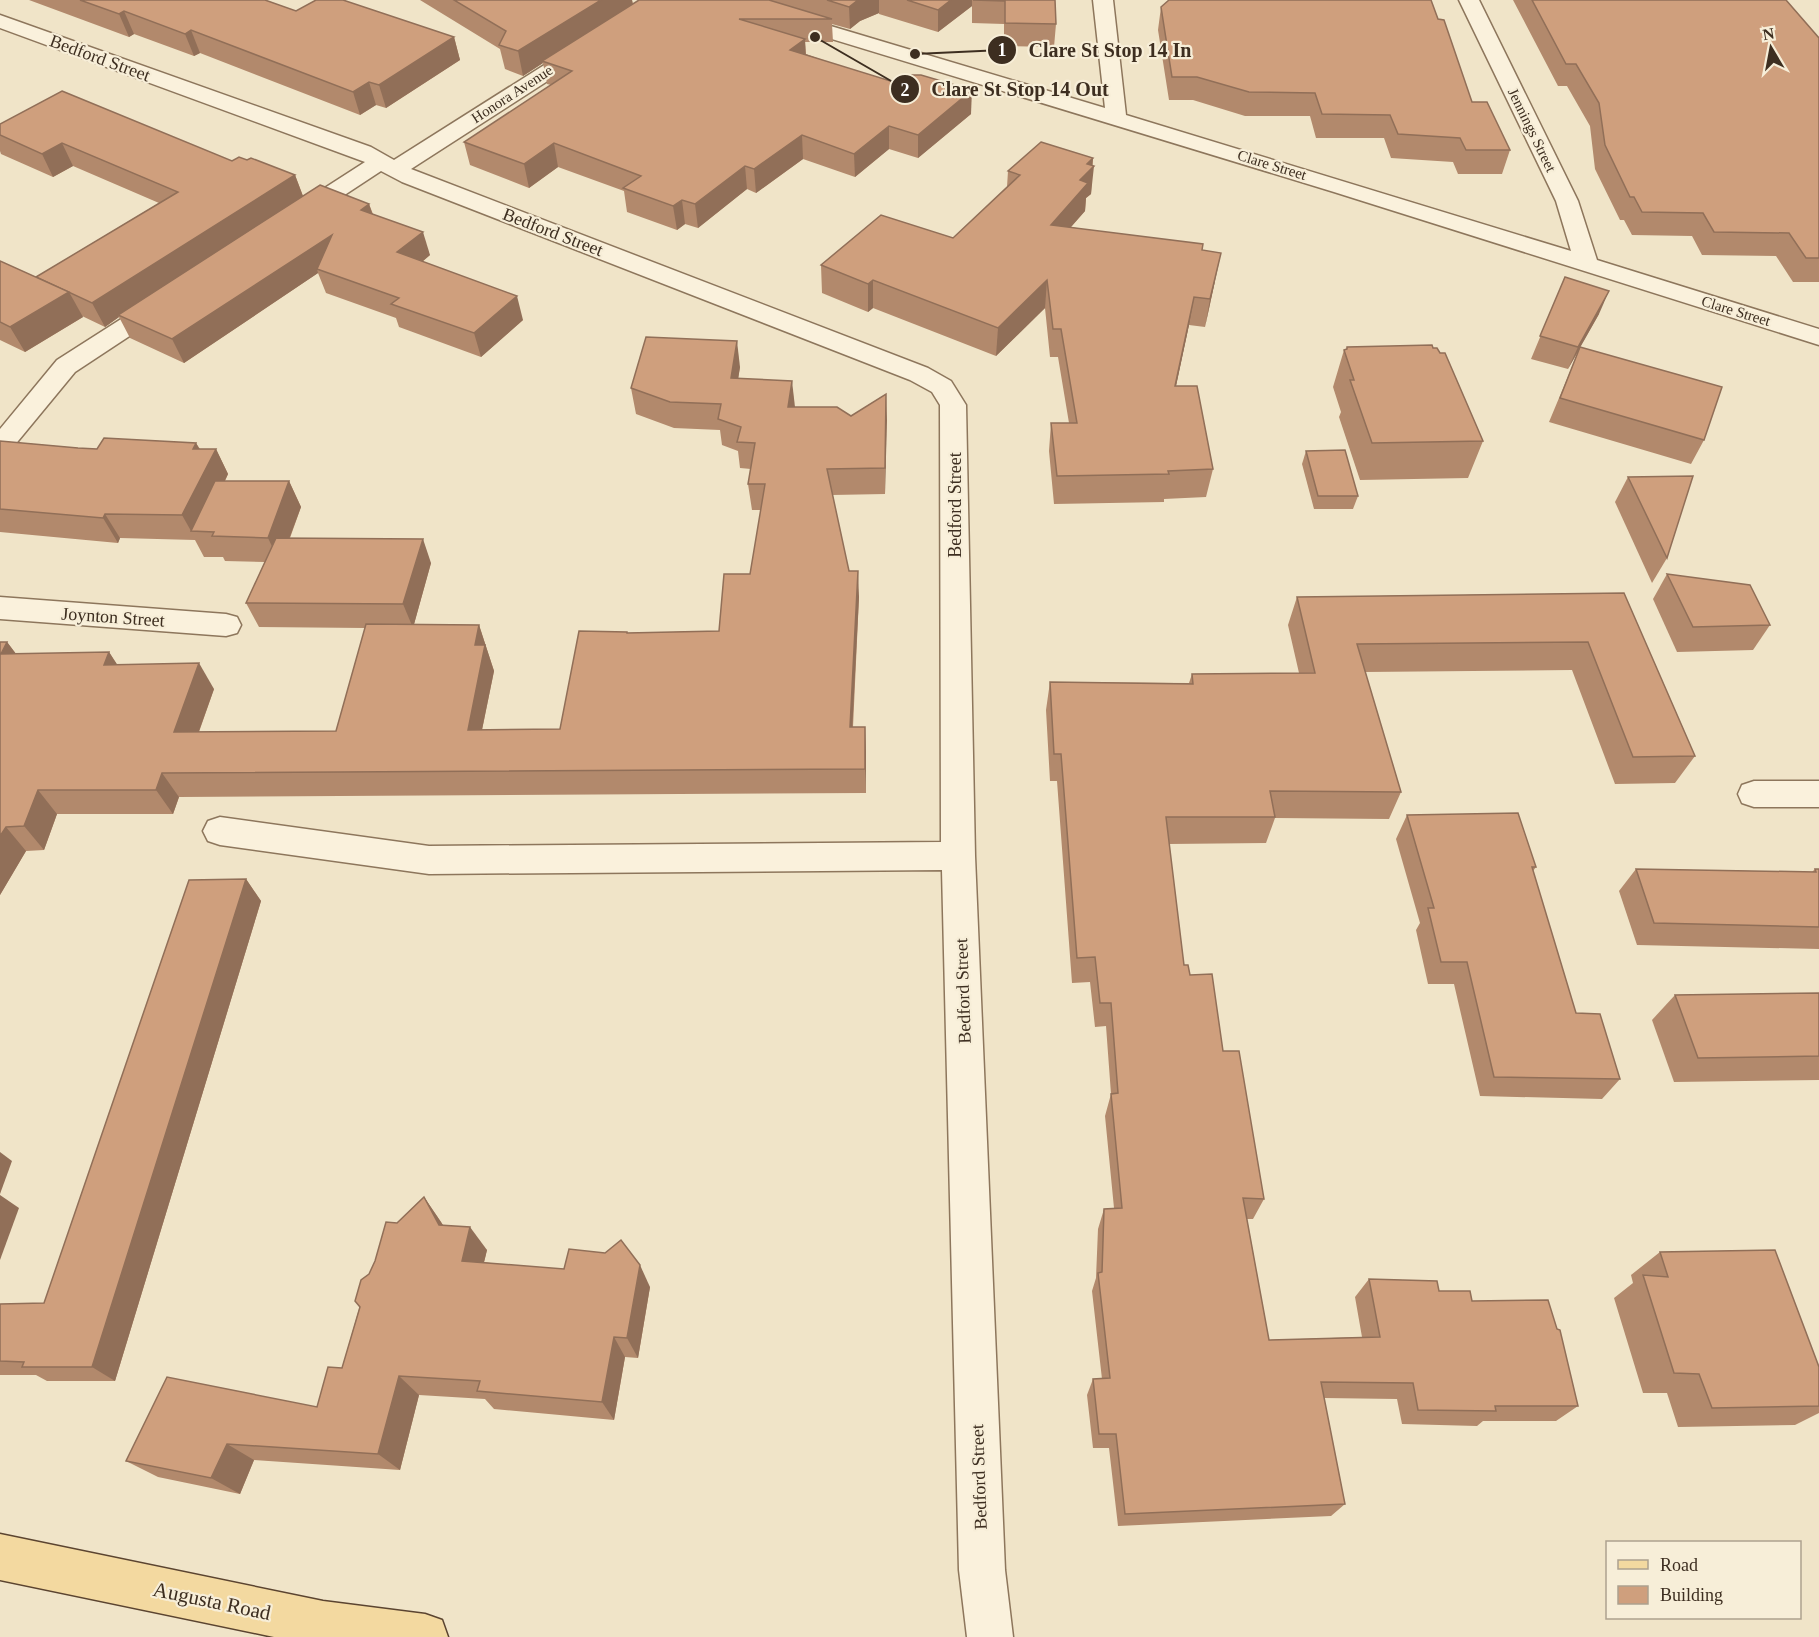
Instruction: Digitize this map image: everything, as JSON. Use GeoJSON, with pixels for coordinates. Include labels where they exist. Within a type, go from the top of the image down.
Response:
{"type":"FeatureCollection","features":[{"type":"Feature","properties":{"kind":"main road","name":"Augusta Road"},"geometry":{"type":"LineString","coordinates":[[0,1557],[323,1624],[425,1637]]}},
{"type":"Feature","properties":{"kind":"street","name":"Honora Avenue"},"geometry":{"type":"LineString","coordinates":[[283,225],[388,165],[660,0]]}},
{"type":"Feature","properties":{"kind":"street","name":"Clare Street"},"geometry":{"type":"LineString","coordinates":[[724,0],[1116,117],[1819,337]]}},
{"type":"Feature","properties":{"kind":"street"},"geometry":{"type":"LineString","coordinates":[[1102,0],[1116,117]]}},
{"type":"Feature","properties":{"kind":"street","name":"Jennings Street"},"geometry":{"type":"LineString","coordinates":[[1469,0],[1567,201],[1587,264]]}},
{"type":"Feature","properties":{"kind":"street","name":"Bedford Street"},"geometry":{"type":"LineString","coordinates":[[7,30],[363,152],[410,177],[919,374],[942,387],[953,405],[955,426],[958,856],[982,1570],[990,1637]]}},
{"type":"Feature","properties":{"kind":"street"},"geometry":{"type":"LineString","coordinates":[[0,446],[66,366],[184,289]]}},
{"type":"Feature","properties":{"kind":"street","name":"Joynton Street"},"geometry":{"type":"LineString","coordinates":[[0,608],[226,625]]}},
{"type":"Feature","properties":{"kind":"street"},"geometry":{"type":"LineString","coordinates":[[1754,794],[1819,794]]}},
{"type":"Feature","properties":{"kind":"street"},"geometry":{"type":"LineString","coordinates":[[220,831],[429,860],[958,856]]}},
{"type":"Feature","properties":{"kind":"building"},"geometry":{"type":"Polygon","coordinates":[[[80,0],[265,0],[296,11],[316,0],[343,0],[454,37],[379,85],[369,82],[353,92],[191,30],[185,34],[124,11],[119,14],[80,0]]]}},
{"type":"Feature","properties":{"kind":"building"},"geometry":{"type":"Polygon","coordinates":[[[454,0],[601,0],[518,51],[499,45],[506,31],[454,0]]]}},
{"type":"Feature","properties":{"kind":"building"},"geometry":{"type":"Polygon","coordinates":[[[639,0],[769,0],[832,19],[739,19],[805,39],[790,50],[900,84],[911,75],[921,75],[972,90],[918,135],[889,126],[854,154],[802,135],[754,169],[745,166],[695,204],[682,200],[673,206],[623,188],[641,176],[554,143],[524,164],[464,142],[572,71],[542,61],[639,0]]]}},
{"type":"Feature","properties":{"kind":"building"},"geometry":{"type":"Polygon","coordinates":[[[827,0],[858,0],[849,7],[827,0]]]}},
{"type":"Feature","properties":{"kind":"building"},"geometry":{"type":"Polygon","coordinates":[[[907,0],[951,0],[938,10],[907,0]]]}},
{"type":"Feature","properties":{"kind":"building"},"geometry":{"type":"Polygon","coordinates":[[[973,0],[1055,0],[1056,24],[1005,23],[1005,1],[973,0]]]}},
{"type":"Feature","properties":{"kind":"building"},"geometry":{"type":"Polygon","coordinates":[[[1169,0],[1431,0],[1438,19],[1444,20],[1472,102],[1487,102],[1510,150],[1466,150],[1460,138],[1398,134],[1390,115],[1322,114],[1315,93],[1249,92],[1197,77],[1172,77],[1161,7],[1169,0]]]}},
{"type":"Feature","properties":{"kind":"building"},"geometry":{"type":"Polygon","coordinates":[[[1532,0],[1786,0],[1819,38],[1819,258],[1806,258],[1789,233],[1714,232],[1703,213],[1642,212],[1634,197],[1630,197],[1605,145],[1599,103],[1576,64],[1566,64],[1532,0]]]}},
{"type":"Feature","properties":{"kind":"building"},"geometry":{"type":"Polygon","coordinates":[[[62,91],[232,161],[239,157],[247,160],[251,158],[295,175],[92,303],[36,277],[178,192],[62,143],[42,154],[0,135],[0,124],[62,91]]]}},
{"type":"Feature","properties":{"kind":"building"},"geometry":{"type":"Polygon","coordinates":[[[1041,142],[1093,158],[1087,164],[1094,166],[1080,180],[1088,183],[1051,225],[1203,244],[1202,250],[1221,253],[1210,299],[1194,297],[1175,386],[1197,386],[1213,469],[1168,471],[1169,474],[1057,476],[1051,423],[1077,423],[1061,329],[1053,329],[1047,280],[998,328],[873,280],[868,284],[821,265],[881,215],[953,238],[1020,175],[1008,171],[1041,142]]]}},
{"type":"Feature","properties":{"kind":"building"},"geometry":{"type":"Polygon","coordinates":[[[320,185],[369,204],[361,210],[423,232],[397,252],[517,296],[474,333],[391,304],[399,298],[317,269],[332,235],[172,339],[118,315],[320,185]]]}},
{"type":"Feature","properties":{"kind":"building"},"geometry":{"type":"Polygon","coordinates":[[[0,261],[69,292],[10,327],[0,322],[0,261]]]}},
{"type":"Feature","properties":{"kind":"building"},"geometry":{"type":"Polygon","coordinates":[[[1565,277],[1609,291],[1578,347],[1540,336],[1565,277]]]}},
{"type":"Feature","properties":{"kind":"building"},"geometry":{"type":"Polygon","coordinates":[[[646,337],[737,341],[731,378],[792,381],[788,407],[837,407],[851,416],[886,394],[885,468],[827,469],[849,571],[858,571],[850,727],[865,727],[865,769],[162,773],[156,790],[38,790],[24,826],[6,827],[0,836],[0,642],[7,642],[1,654],[109,652],[104,665],[199,663],[174,732],[336,731],[366,624],[479,625],[475,645],[485,645],[468,730],[560,729],[579,631],[627,633],[719,631],[724,574],[750,574],[765,484],[748,484],[755,443],[737,442],[741,427],[718,419],[721,404],[670,402],[631,388],[646,337]]]}},
{"type":"Feature","properties":{"kind":"building"},"geometry":{"type":"Polygon","coordinates":[[[1432,345],[1440,353],[1445,353],[1483,441],[1372,443],[1350,380],[1354,380],[1344,350],[1347,347],[1432,345]]]}},
{"type":"Feature","properties":{"kind":"building"},"geometry":{"type":"Polygon","coordinates":[[[1580,347],[1722,387],[1704,440],[1560,398],[1580,347]]]}},
{"type":"Feature","properties":{"kind":"building"},"geometry":{"type":"Polygon","coordinates":[[[104,438],[196,443],[193,449],[216,449],[182,515],[105,514],[103,518],[0,509],[0,441],[97,449],[104,438]]]}},
{"type":"Feature","properties":{"kind":"building"},"geometry":{"type":"Polygon","coordinates":[[[1345,450],[1358,496],[1318,496],[1306,451],[1345,450]]]}},
{"type":"Feature","properties":{"kind":"building"},"geometry":{"type":"Polygon","coordinates":[[[1693,476],[1667,558],[1628,477],[1693,476]]]}},
{"type":"Feature","properties":{"kind":"building"},"geometry":{"type":"Polygon","coordinates":[[[215,481],[289,481],[268,538],[212,536],[214,532],[191,531],[215,481]]]}},
{"type":"Feature","properties":{"kind":"building"},"geometry":{"type":"Polygon","coordinates":[[[276,538],[423,539],[403,604],[246,603],[276,538]]]}},
{"type":"Feature","properties":{"kind":"building"},"geometry":{"type":"Polygon","coordinates":[[[1667,574],[1750,585],[1770,625],[1693,627],[1667,574]]]}},
{"type":"Feature","properties":{"kind":"building"},"geometry":{"type":"Polygon","coordinates":[[[1624,593],[1695,756],[1633,757],[1588,642],[1357,644],[1401,792],[1270,791],[1275,817],[1166,817],[1184,965],[1188,965],[1190,975],[1212,974],[1223,1051],[1239,1051],[1264,1199],[1243,1198],[1269,1340],[1380,1337],[1369,1279],[1437,1281],[1439,1291],[1470,1291],[1472,1301],[1548,1300],[1557,1329],[1560,1330],[1578,1406],[1495,1406],[1496,1411],[1418,1410],[1413,1383],[1321,1382],[1345,1504],[1125,1514],[1116,1434],[1099,1434],[1093,1379],[1110,1378],[1098,1273],[1102,1272],[1104,1209],[1122,1208],[1111,1094],[1118,1093],[1111,1003],[1100,1003],[1095,957],[1077,958],[1061,754],[1054,754],[1050,682],[1193,684],[1192,674],[1315,673],[1297,597],[1624,593]]]}},
{"type":"Feature","properties":{"kind":"building"},"geometry":{"type":"Polygon","coordinates":[[[1518,813],[1536,867],[1532,867],[1576,1013],[1600,1014],[1620,1079],[1494,1077],[1467,962],[1441,962],[1428,908],[1434,908],[1407,815],[1518,813]]]}},
{"type":"Feature","properties":{"kind":"building"},"geometry":{"type":"Polygon","coordinates":[[[1636,869],[1816,872],[1815,869],[1819,869],[1819,927],[1654,923],[1636,869]]]}},
{"type":"Feature","properties":{"kind":"building"},"geometry":{"type":"Polygon","coordinates":[[[246,879],[92,1367],[22,1367],[24,1362],[0,1361],[0,1304],[44,1303],[189,880],[246,879]]]}},
{"type":"Feature","properties":{"kind":"building"},"geometry":{"type":"Polygon","coordinates":[[[1819,993],[1819,1056],[1698,1058],[1675,995],[1819,993]]]}},
{"type":"Feature","properties":{"kind":"building"},"geometry":{"type":"Polygon","coordinates":[[[424,1197],[439,1225],[470,1227],[462,1261],[564,1269],[569,1249],[605,1253],[621,1240],[640,1265],[627,1338],[614,1337],[602,1402],[477,1391],[480,1381],[399,1376],[378,1454],[227,1444],[211,1478],[126,1461],[167,1377],[317,1407],[328,1367],[342,1368],[360,1307],[355,1301],[361,1280],[369,1274],[375,1261],[386,1222],[397,1223],[424,1197]]]}},
{"type":"Feature","properties":{"kind":"building"},"geometry":{"type":"Polygon","coordinates":[[[1775,1250],[1819,1367],[1819,1406],[1712,1408],[1699,1374],[1674,1373],[1643,1275],[1668,1277],[1660,1252],[1775,1250]]]}},
{"type":"Feature","properties":{"kind":"place","name":"Clare St Stop 14 Out"},"geometry":{"type":"Point","coordinates":[815,37]}},
{"type":"Feature","properties":{"kind":"place","name":"Clare St Stop 14 In"},"geometry":{"type":"Point","coordinates":[915,54]}}]}
